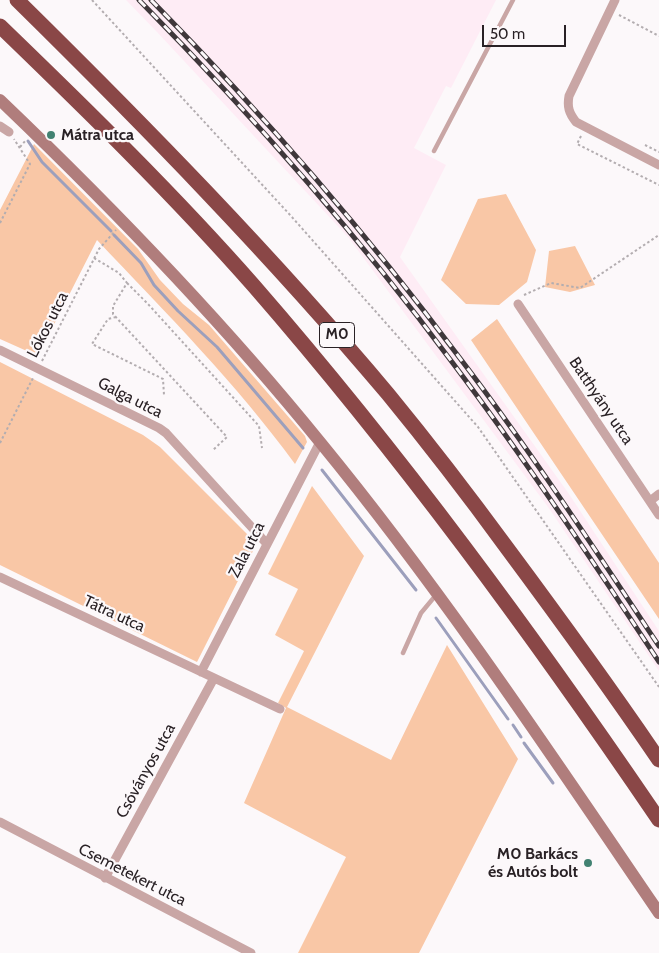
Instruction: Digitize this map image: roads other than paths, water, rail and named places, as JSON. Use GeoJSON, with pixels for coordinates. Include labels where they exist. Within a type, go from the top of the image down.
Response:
{"type":"FeatureCollection","features":[{"type":"Feature","properties":{"kind":"highway","name":"M0"},"geometry":{"type":"LineString","coordinates":[[17,0],[214,199],[276,265],[388,394],[478,508],[659,760]]}},
{"type":"Feature","properties":{"kind":"highway","name":"M0"},"geometry":{"type":"LineString","coordinates":[[0,26],[205,232],[303,344],[387,446],[498,590],[659,820]]}},
{"type":"Feature","properties":{"kind":"street"},"geometry":{"type":"LineString","coordinates":[[615,0],[568,96],[567,106],[576,122],[659,165]]}},
{"type":"Feature","properties":{"kind":"street"},"geometry":{"type":"LineString","coordinates":[[0,100],[124,222],[220,326],[320,442],[437,594],[514,701],[659,913]]}},
{"type":"Feature","properties":{"kind":"street"},"geometry":{"type":"LineString","coordinates":[[0,126],[9,132]]}},
{"type":"Feature","properties":{"kind":"street","name":"Batthyány utca"},"geometry":{"type":"LineString","coordinates":[[518,304],[659,515]]}},
{"type":"Feature","properties":{"kind":"street","name":"Galga utca"},"geometry":{"type":"LineString","coordinates":[[0,350],[159,428],[267,544]]}},
{"type":"Feature","properties":{"kind":"street","name":"Zala utca"},"geometry":{"type":"LineString","coordinates":[[201,672],[320,442]]}},
{"type":"Feature","properties":{"kind":"street"},"geometry":{"type":"LineString","coordinates":[[650,501],[659,494]]}},
{"type":"Feature","properties":{"kind":"street","name":"Tátra utca"},"geometry":{"type":"LineString","coordinates":[[0,577],[214,678]]}},
{"type":"Feature","properties":{"kind":"street"},"geometry":{"type":"LineString","coordinates":[[214,678],[280,709]]}},
{"type":"Feature","properties":{"kind":"street","name":"Csóványos utca"},"geometry":{"type":"LineString","coordinates":[[105,878],[214,678]]}},
{"type":"Feature","properties":{"kind":"street","name":"Csemetekert utca"},"geometry":{"type":"LineString","coordinates":[[0,822],[251,953]]}},
{"type":"Feature","properties":{"kind":"lane"},"geometry":{"type":"LineString","coordinates":[[434,151],[513,0]]}},
{"type":"Feature","properties":{"kind":"lane"},"geometry":{"type":"LineString","coordinates":[[403,653],[421,613],[437,594]]}},
{"type":"Feature","properties":{"kind":"waterway"},"geometry":{"type":"LineString","coordinates":[[28,141],[42,162],[111,231]]}},
{"type":"Feature","properties":{"kind":"waterway"},"geometry":{"type":"LineString","coordinates":[[114,235],[141,263],[154,285],[178,311],[217,347],[303,448]]}},
{"type":"Feature","properties":{"kind":"waterway"},"geometry":{"type":"LineString","coordinates":[[322,470],[416,590]]}},
{"type":"Feature","properties":{"kind":"waterway"},"geometry":{"type":"LineString","coordinates":[[436,618],[508,719]]}},
{"type":"Feature","properties":{"kind":"waterway"},"geometry":{"type":"LineString","coordinates":[[513,725],[521,737]]}},
{"type":"Feature","properties":{"kind":"waterway"},"geometry":{"type":"LineString","coordinates":[[524,743],[553,783]]}},
{"type":"Feature","properties":{"kind":"railway"},"geometry":{"type":"LineString","coordinates":[[139,0],[222,87],[302,176],[416,314],[532,473],[659,662]]}},
{"type":"Feature","properties":{"kind":"railway"},"geometry":{"type":"LineString","coordinates":[[151,0],[272,129],[387,264],[485,392],[536,463],[659,646]]}},
{"type":"Feature","properties":{"kind":"place","name":"Mátra utca"},"geometry":{"type":"Point","coordinates":[51,135]}},
{"type":"Feature","properties":{"kind":"place","name":"M0 Barkács és Autós bolt"},"geometry":{"type":"Point","coordinates":[588,863]}}]}
